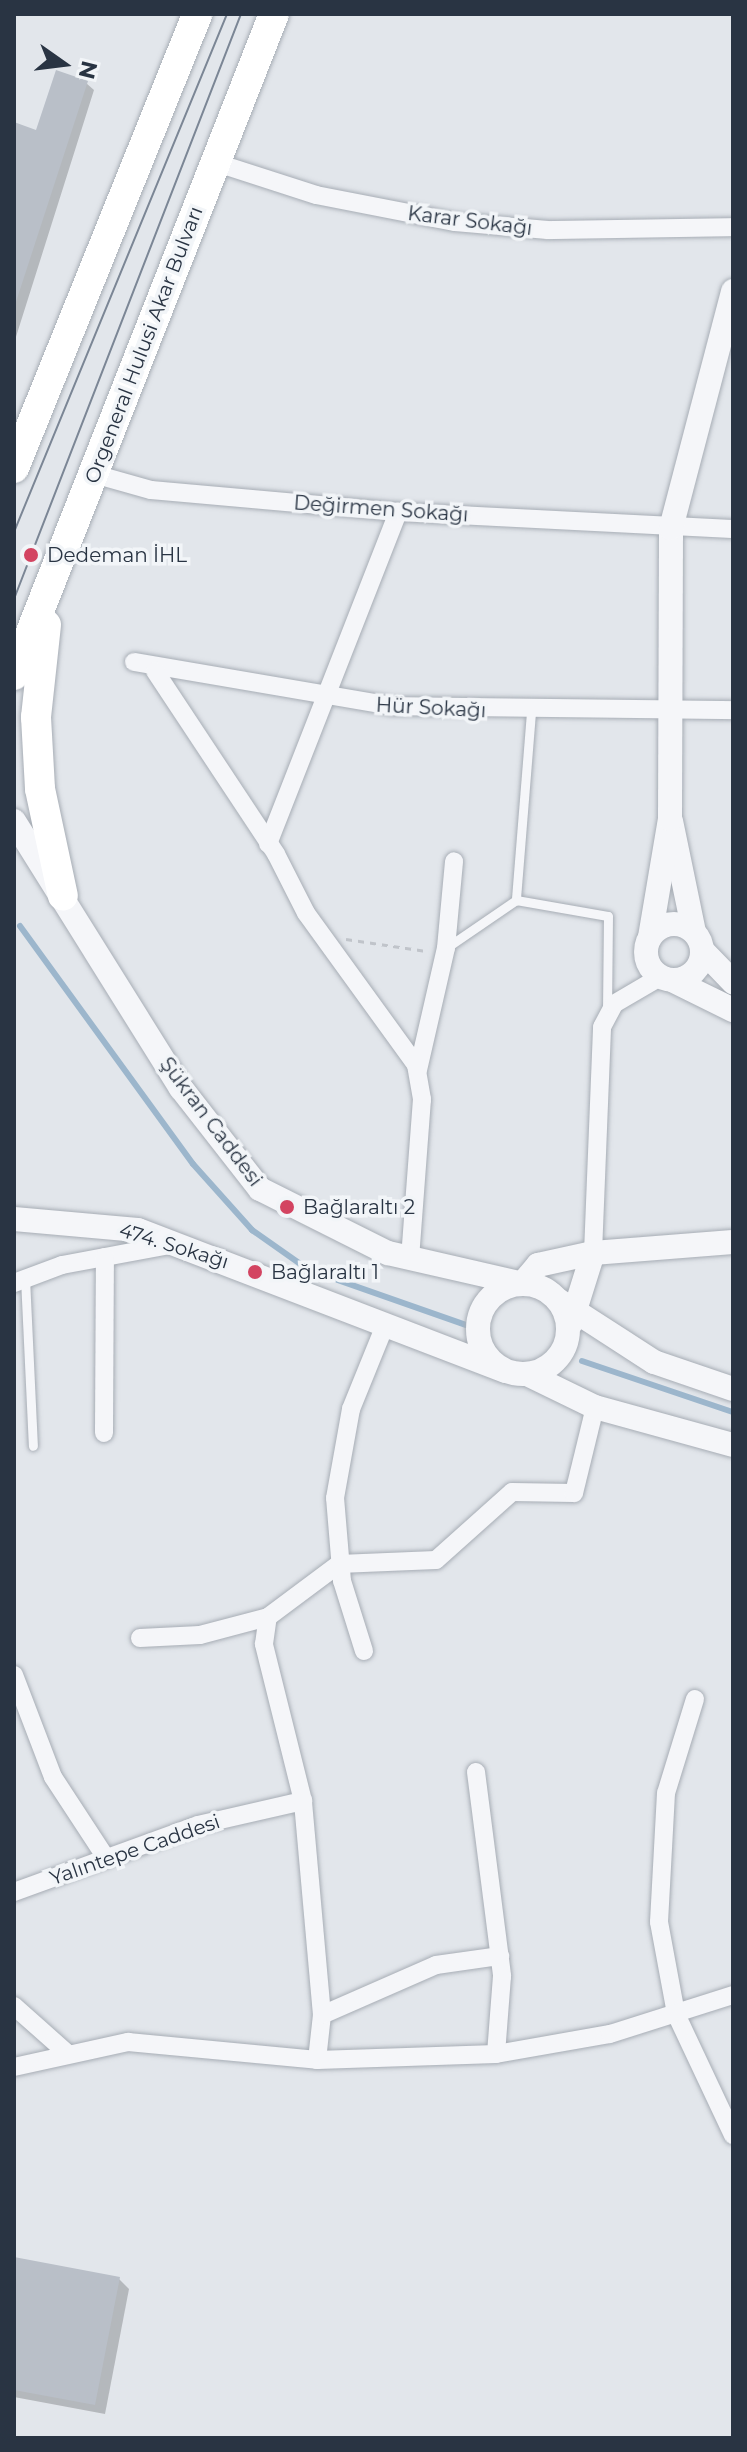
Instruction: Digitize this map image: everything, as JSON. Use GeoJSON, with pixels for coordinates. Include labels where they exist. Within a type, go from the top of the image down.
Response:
{"type":"FeatureCollection","features":[{"type":"Feature","properties":{"kind":"main road"},"geometry":{"type":"LineString","coordinates":[[14,468],[197,14]]}},
{"type":"Feature","properties":{"kind":"main road","name":"Orgeneral Hulusi Akar Bulvarı"},"geometry":{"type":"LineString","coordinates":[[14,675],[274,14]]}},
{"type":"Feature","properties":{"kind":"main road"},"geometry":{"type":"LineString","coordinates":[[53,580],[36,717],[40,789],[63,896]]}},
{"type":"Feature","properties":{"kind":"street","name":"Karar Sokağı"},"geometry":{"type":"LineString","coordinates":[[214,162],[316,195],[455,222],[548,230],[733,227]]}},
{"type":"Feature","properties":{"kind":"street"},"geometry":{"type":"LineString","coordinates":[[733,291],[671,528],[667,710],[670,819],[646,957],[667,979],[733,1010]]}},
{"type":"Feature","properties":{"kind":"street","name":"Değirmen Sokağı"},"geometry":{"type":"LineString","coordinates":[[94,474],[151,490],[398,512],[733,529]]}},
{"type":"Feature","properties":{"kind":"street"},"geometry":{"type":"LineString","coordinates":[[268,844],[398,512]]}},
{"type":"Feature","properties":{"kind":"street","name":"Hür Sokağı"},"geometry":{"type":"LineString","coordinates":[[134,662],[155,671],[323,700],[531,712],[733,710]]}},
{"type":"Feature","properties":{"kind":"street"},"geometry":{"type":"LineString","coordinates":[[155,671],[268,844],[316,929],[418,1070]]}},
{"type":"Feature","properties":{"kind":"street"},"geometry":{"type":"LineString","coordinates":[[670,819],[698,941],[693,973],[667,979],[607,1011],[593,1253],[567,1314],[556,1360],[516,1373],[488,1358],[477,1328],[490,1298],[520,1284],[538,1265],[593,1253],[733,1242]]}},
{"type":"Feature","properties":{"kind":"street","name":"Şükran Caddesi"},"geometry":{"type":"LineString","coordinates":[[14,821],[181,1088],[260,1189],[320,1225],[410,1260],[520,1284]]}},
{"type":"Feature","properties":{"kind":"street"},"geometry":{"type":"LineString","coordinates":[[410,1260],[418,1070],[446,948],[454,861]]}},
{"type":"Feature","properties":{"kind":"street"},"geometry":{"type":"LineString","coordinates":[[650,937],[671,924],[698,941],[733,982]]}},
{"type":"Feature","properties":{"kind":"street","name":"474. Sokağı"},"geometry":{"type":"LineString","coordinates":[[14,1219],[85,1222],[177,1243],[383,1330],[516,1373],[595,1407],[733,1445]]}},
{"type":"Feature","properties":{"kind":"street"},"geometry":{"type":"LineString","coordinates":[[20,1281],[105,1257],[177,1243]]}},
{"type":"Feature","properties":{"kind":"street"},"geometry":{"type":"LineString","coordinates":[[104,1433],[105,1257]]}},
{"type":"Feature","properties":{"kind":"street"},"geometry":{"type":"LineString","coordinates":[[520,1284],[654,1362],[733,1389]]}},
{"type":"Feature","properties":{"kind":"street"},"geometry":{"type":"LineString","coordinates":[[364,1651],[339,1564],[335,1498],[342,1440],[383,1330]]}},
{"type":"Feature","properties":{"kind":"street"},"geometry":{"type":"LineString","coordinates":[[140,1638],[200,1635],[268,1617],[339,1564],[425,1564],[457,1546],[512,1492],[574,1493],[595,1407]]}},
{"type":"Feature","properties":{"kind":"street"},"geometry":{"type":"LineString","coordinates":[[268,1617],[264,1644],[303,1801],[322,2015],[317,2060]]}},
{"type":"Feature","properties":{"kind":"street"},"geometry":{"type":"LineString","coordinates":[[14,1675],[53,1777],[106,1858]]}},
{"type":"Feature","properties":{"kind":"street"},"geometry":{"type":"LineString","coordinates":[[695,1699],[669,1783],[658,1859],[659,1922],[676,2014],[733,2135]]}},
{"type":"Feature","properties":{"kind":"street"},"geometry":{"type":"LineString","coordinates":[[476,1772],[500,1956],[496,2054]]}},
{"type":"Feature","properties":{"kind":"street","name":"Yalıntepe Caddesi"},"geometry":{"type":"LineString","coordinates":[[14,1892],[198,1825],[303,1801]]}},
{"type":"Feature","properties":{"kind":"street"},"geometry":{"type":"LineString","coordinates":[[322,2015],[436,1965],[500,1956]]}},
{"type":"Feature","properties":{"kind":"street"},"geometry":{"type":"LineString","coordinates":[[14,2067],[67,2053],[153,2042],[317,2060],[496,2054],[676,2014],[733,1995]]}},
{"type":"Feature","properties":{"kind":"street"},"geometry":{"type":"LineString","coordinates":[[14,2006],[67,2053]]}},
{"type":"Feature","properties":{"kind":"lane"},"geometry":{"type":"LineString","coordinates":[[516,900],[531,712]]}},
{"type":"Feature","properties":{"kind":"lane"},"geometry":{"type":"LineString","coordinates":[[446,948],[516,900],[608,916],[607,1011]]}},
{"type":"Feature","properties":{"kind":"lane"},"geometry":{"type":"LineString","coordinates":[[20,1281],[33,1446]]}},
{"type":"Feature","properties":{"kind":"path"},"geometry":{"type":"LineString","coordinates":[[316,929],[396,949],[446,948]]}},
{"type":"Feature","properties":{"kind":"building"},"geometry":{"type":"Polygon","coordinates":[[[56,70],[88,81],[14,308],[14,122],[36,130],[56,70]]]}},
{"type":"Feature","properties":{"kind":"building"},"geometry":{"type":"Polygon","coordinates":[[[14,2257],[120,2277],[95,2405],[14,2390],[14,2257]]]}},
{"type":"Feature","properties":{"kind":"waterway"},"geometry":{"type":"LineString","coordinates":[[20,926],[193,1164],[252,1230],[309,1270],[466,1325]]}},
{"type":"Feature","properties":{"kind":"waterway"},"geometry":{"type":"LineString","coordinates":[[582,1361],[733,1412]]}},
{"type":"Feature","properties":{"kind":"tram line"},"geometry":{"type":"LineString","coordinates":[[14,532],[227,14]]}},
{"type":"Feature","properties":{"kind":"tram line"},"geometry":{"type":"LineString","coordinates":[[14,599],[241,14]]}},
{"type":"Feature","properties":{"kind":"place","name":"Dedeman İHL"},"geometry":{"type":"Point","coordinates":[31,555]}},
{"type":"Feature","properties":{"kind":"place","name":"Bağlaraltı 2"},"geometry":{"type":"Point","coordinates":[287,1207]}},
{"type":"Feature","properties":{"kind":"place","name":"Bağlaraltı 1"},"geometry":{"type":"Point","coordinates":[255,1272]}}]}
